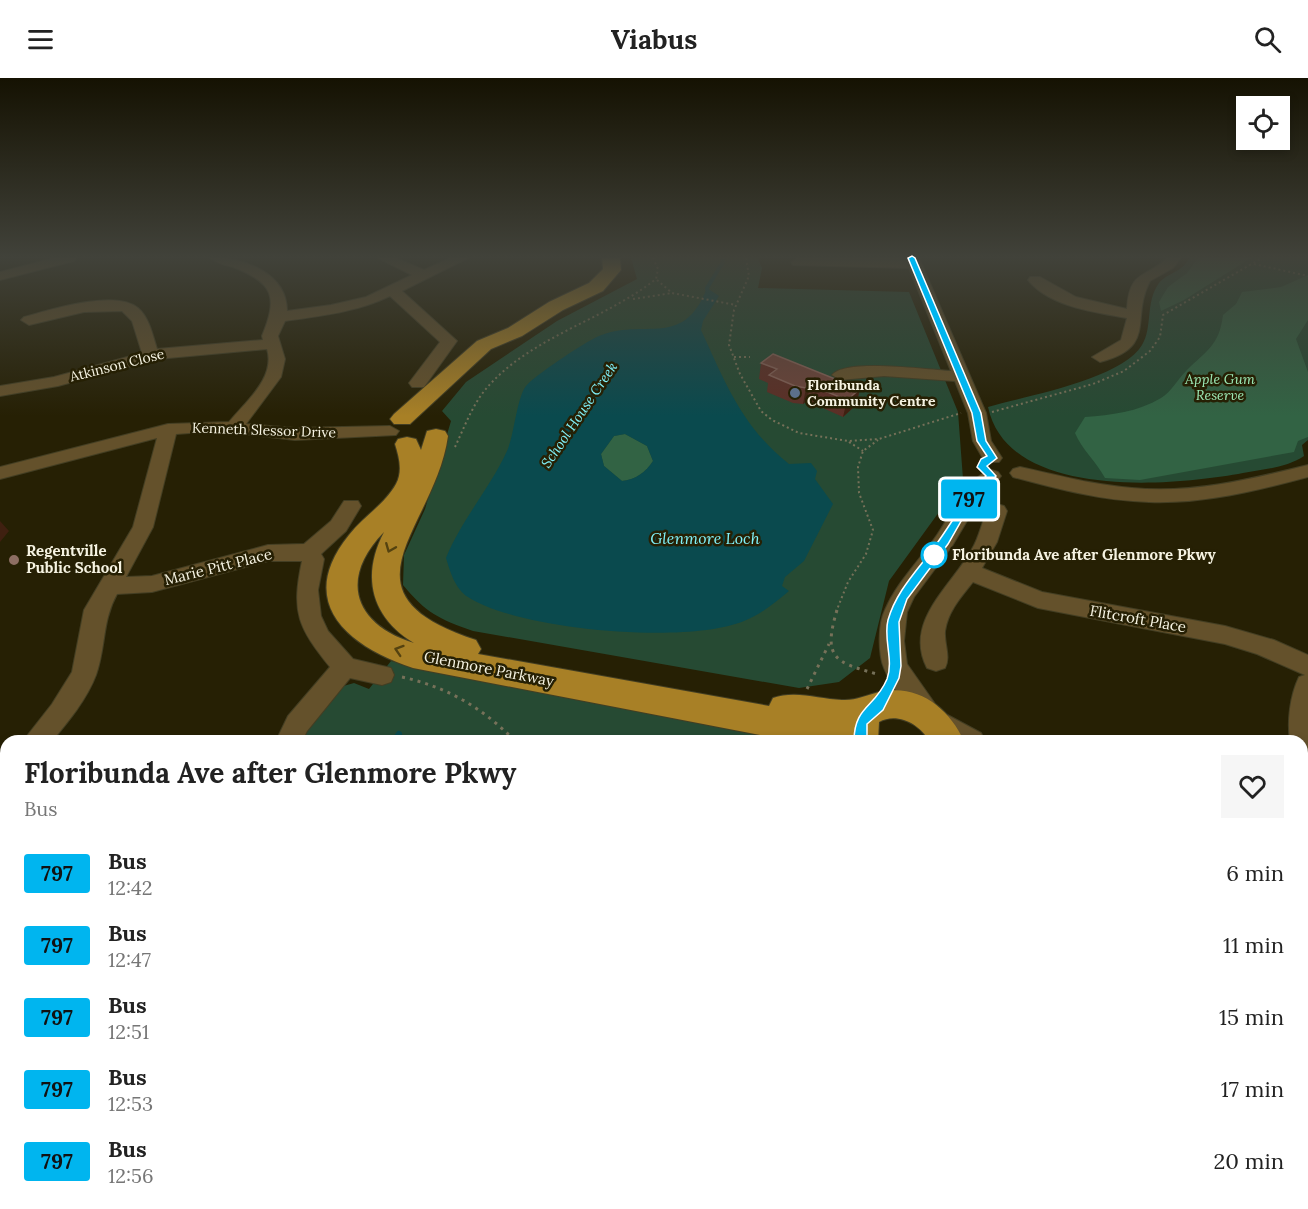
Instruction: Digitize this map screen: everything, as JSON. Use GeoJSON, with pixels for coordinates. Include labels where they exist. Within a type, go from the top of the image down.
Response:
{"type":"FeatureCollection","features":[{"type":"Feature","properties":{"kind":"main road"},"geometry":{"type":"LineString","coordinates":[[400,431],[435,392],[484,345],[515,332],[548,311]]}},
{"type":"Feature","properties":{"kind":"main road","name":"Glenmore Parkway"},"geometry":{"type":"LineString","coordinates":[[566,311],[506,351],[474,368],[439,402],[434,439],[386,556],[385,582],[397,611],[414,627],[443,643],[576,678],[766,720],[816,735]]}},
{"type":"Feature","properties":{"kind":"main road"},"geometry":{"type":"LineString","coordinates":[[400,431],[420,414],[434,439]]}},
{"type":"Feature","properties":{"kind":"main road","name":"Glenmore Parkway"},"geometry":{"type":"LineString","coordinates":[[400,431],[414,465],[409,484],[387,513],[356,546],[344,572],[343,599],[356,626],[373,639],[403,652],[802,712],[844,715],[885,690],[937,725]]}},
{"type":"Feature","properties":{"kind":"main road"},"geometry":{"type":"LineString","coordinates":[[861,735],[860,724],[885,690]]}},
{"type":"Feature","properties":{"kind":"street"},"geometry":{"type":"LineString","coordinates":[[29,320],[74,311]]}},
{"type":"Feature","properties":{"kind":"street"},"geometry":{"type":"LineString","coordinates":[[132,311],[151,356]]}},
{"type":"Feature","properties":{"kind":"street"},"geometry":{"type":"LineString","coordinates":[[234,427],[274,372],[277,358],[271,334],[279,317],[279,311]]}},
{"type":"Feature","properties":{"kind":"street"},"geometry":{"type":"LineString","coordinates":[[279,317],[319,311]]}},
{"type":"Feature","properties":{"kind":"street"},"geometry":{"type":"LineString","coordinates":[[415,311],[449,341],[418,384]]}},
{"type":"Feature","properties":{"kind":"street"},"geometry":{"type":"LineString","coordinates":[[934,311],[977,413],[982,441],[992,467]]}},
{"type":"Feature","properties":{"kind":"street"},"geometry":{"type":"LineString","coordinates":[[1117,311],[1136,315]]}},
{"type":"Feature","properties":{"kind":"street"},"geometry":{"type":"LineString","coordinates":[[1100,357],[1116,353],[1127,346],[1132,335],[1136,311]]}},
{"type":"Feature","properties":{"kind":"street","name":"Atkinson Close"},"geometry":{"type":"LineString","coordinates":[[0,391],[33,386],[151,356],[186,351],[240,349],[272,343]]}},
{"type":"Feature","properties":{"kind":"street"},"geometry":{"type":"LineString","coordinates":[[840,375],[886,371],[926,376],[962,376]]}},
{"type":"Feature","properties":{"kind":"street","name":"Kenneth Slessor Drive"},"geometry":{"type":"LineString","coordinates":[[0,473],[126,438],[168,429],[202,426],[234,427],[296,434],[400,431]]}},
{"type":"Feature","properties":{"kind":"street"},"geometry":{"type":"LineString","coordinates":[[41,735],[61,712],[84,674],[88,662],[92,622],[108,586],[143,527],[168,429]]}},
{"type":"Feature","properties":{"kind":"street"},"geometry":{"type":"LineString","coordinates":[[0,486],[38,473],[54,459]]}},
{"type":"Feature","properties":{"kind":"street"},"geometry":{"type":"LineString","coordinates":[[885,690],[893,622],[902,598],[944,541],[992,467],[1014,463],[1020,473],[1107,491],[1162,496],[1188,495],[1308,471]]}},
{"type":"Feature","properties":{"kind":"street"},"geometry":{"type":"LineString","coordinates":[[351,506],[347,514],[307,553],[313,559],[307,590],[309,616],[321,638],[345,667],[382,675]]}},
{"type":"Feature","properties":{"kind":"street"},"geometry":{"type":"LineString","coordinates":[[936,661],[932,646],[934,623],[940,608],[969,571],[990,535],[997,511]]}},
{"type":"Feature","properties":{"kind":"street","name":"Marie Pitt Place"},"geometry":{"type":"LineString","coordinates":[[108,586],[160,582],[276,552],[307,553]]}},
{"type":"Feature","properties":{"kind":"street","name":"Flitcroft Place"},"geometry":{"type":"LineString","coordinates":[[969,571],[1038,600],[1225,635],[1265,647],[1308,666]]}},
{"type":"Feature","properties":{"kind":"street"},"geometry":{"type":"LineString","coordinates":[[292,735],[297,724],[345,667]]}},
{"type":"Feature","properties":{"kind":"street"},"geometry":{"type":"LineString","coordinates":[[1303,735],[1301,724],[1308,684]]}},
{"type":"Feature","properties":{"kind":"street"},"geometry":{"type":"LineString","coordinates":[[937,725],[959,735]]}},
{"type":"Feature","properties":{"kind":"path"},"geometry":{"type":"LineString","coordinates":[[434,439],[447,462],[485,389],[514,363],[609,311]]}},
{"type":"Feature","properties":{"kind":"path"},"geometry":{"type":"LineString","coordinates":[[735,311],[729,345],[740,374],[762,411],[772,420],[799,433],[848,441],[879,439],[955,413],[977,413]]}},
{"type":"Feature","properties":{"kind":"path"},"geometry":{"type":"LineString","coordinates":[[734,357],[750,357]]}},
{"type":"Feature","properties":{"kind":"path"},"geometry":{"type":"LineString","coordinates":[[802,712],[803,698],[829,644],[836,612],[848,582],[866,554],[873,530],[869,514],[859,494],[858,467],[863,451],[879,439]]}},
{"type":"Feature","properties":{"kind":"path"},"geometry":{"type":"LineString","coordinates":[[848,441],[863,451]]}},
{"type":"Feature","properties":{"kind":"path"},"geometry":{"type":"LineString","coordinates":[[829,644],[834,655],[885,690]]}},
{"type":"Feature","properties":{"kind":"path"},"geometry":{"type":"LineString","coordinates":[[382,675],[404,677],[459,697],[484,711],[509,735]]}},
{"type":"Feature","properties":{"kind":"green space"},"geometry":{"type":"Polygon","coordinates":[[[576,311],[917,311],[958,412],[963,479],[889,581],[870,658],[839,682],[799,688],[473,631],[451,623],[426,609],[403,585],[404,555],[425,509],[451,421],[442,411],[466,382],[557,321],[576,311]]]}},
{"type":"Feature","properties":{"kind":"green space","name":"Apple Gum Reserve"},"geometry":{"type":"Polygon","coordinates":[[[1150,311],[1308,311],[1308,440],[1302,445],[1304,456],[1282,466],[1213,478],[1137,483],[1097,480],[1059,473],[1026,459],[1002,437],[988,407],[1095,377],[1131,357],[1142,345],[1150,311]]]}},
{"type":"Feature","properties":{"kind":"green space"},"geometry":{"type":"Polygon","coordinates":[[[1228,311],[1308,311],[1308,320],[1296,339],[1308,372],[1308,437],[1298,441],[1294,452],[1140,480],[1105,478],[1075,433],[1085,417],[1134,410],[1161,398],[1211,347],[1218,334],[1223,315],[1228,311]]]}},
{"type":"Feature","properties":{"kind":"green space"},"geometry":{"type":"Polygon","coordinates":[[[625,434],[647,446],[653,461],[640,475],[622,481],[604,466],[601,454],[614,436],[625,434]]]}},
{"type":"Feature","properties":{"kind":"green space"},"geometry":{"type":"Polygon","coordinates":[[[391,661],[736,728],[761,735],[302,735],[340,687],[354,683],[369,689],[391,661]]]}},
{"type":"Feature","properties":{"kind":"water","name":"Glenmore Loch"},"geometry":{"type":"Polygon","coordinates":[[[694,311],[710,311],[703,321],[701,330],[736,403],[759,435],[789,464],[811,463],[817,471],[815,479],[833,504],[804,561],[785,577],[782,586],[789,591],[762,612],[744,621],[718,628],[645,633],[562,625],[524,618],[492,608],[463,594],[446,558],[507,451],[520,399],[526,386],[548,368],[593,339],[610,332],[672,326],[685,320],[694,311]],[[625,434],[614,436],[601,454],[604,466],[622,481],[644,472],[653,461],[647,446],[625,434]]]}},
{"type":"Feature","properties":{"kind":"building"},"geometry":{"type":"Polygon","coordinates":[[[773,354],[860,389],[847,400],[810,385],[806,388],[795,386],[769,375],[777,369],[761,363],[773,354]]]}},
{"type":"Feature","properties":{"kind":"bus line","name":"797"},"geometry":{"type":"LineString","coordinates":[[859,735],[860,724],[865,715],[878,706],[890,688],[895,666],[892,641],[893,622],[905,592],[944,541],[969,500],[991,476],[982,467],[984,461],[992,458],[982,441],[977,413],[934,311]]}},
{"type":"Feature","properties":{"kind":"place","name":"Floribunda Community Centre"},"geometry":{"type":"Point","coordinates":[795,393]}},
{"type":"Feature","properties":{"kind":"place","name":"Floribunda Ave after Glenmore Pkwy"},"geometry":{"type":"Point","coordinates":[934,555]}},
{"type":"Feature","properties":{"kind":"place","name":"Regentville Public School"},"geometry":{"type":"Point","coordinates":[14,560]}},
{"type":"Feature","properties":{"kind":"water label","name":"School House Creek"},"geometry":{"type":"Point","coordinates":[579,415]}}]}
